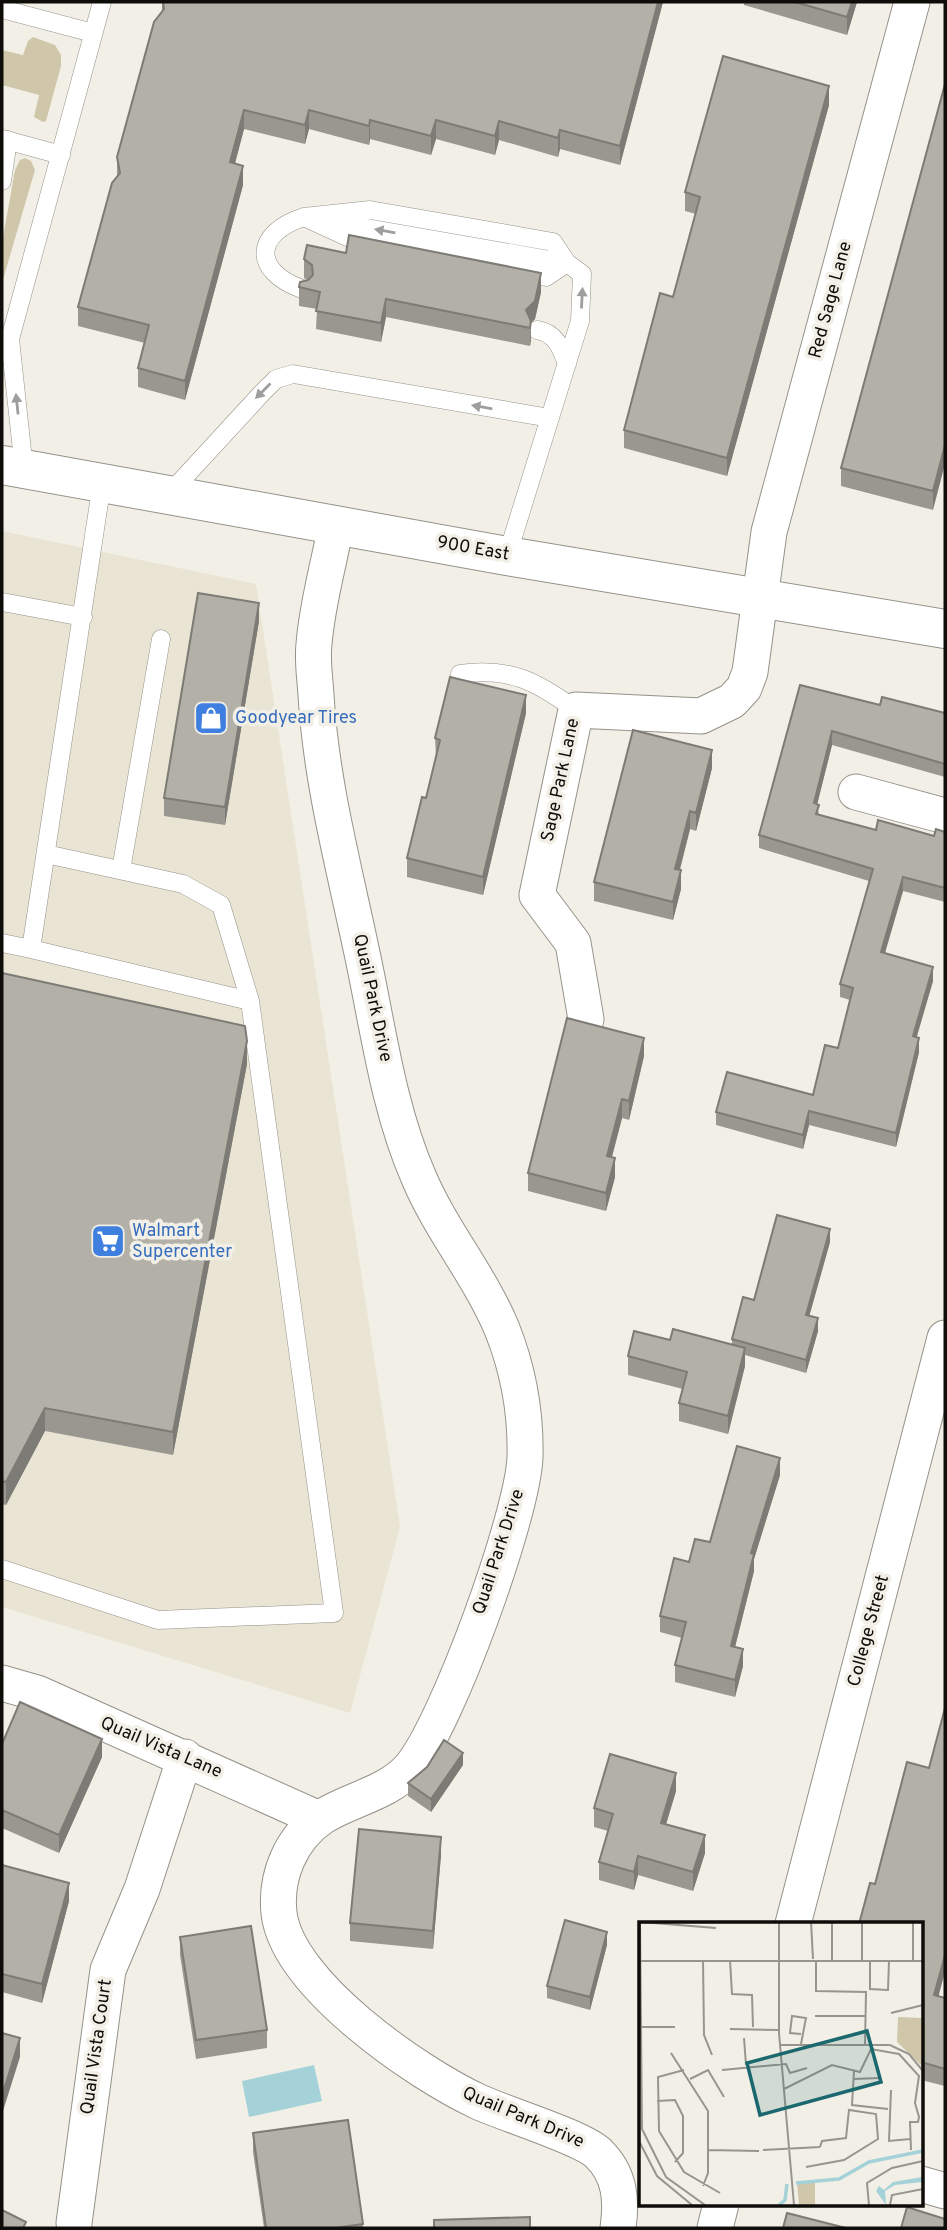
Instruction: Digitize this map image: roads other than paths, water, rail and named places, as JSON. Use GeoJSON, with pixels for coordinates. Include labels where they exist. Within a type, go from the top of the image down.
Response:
{"type":"FeatureCollection","features":[{"type":"Feature","properties":{"kind":"main road","name":"900 East"},"geometry":{"type":"LineString","coordinates":[[13,467],[760,600],[945,629]]}},
{"type":"Feature","properties":{"kind":"street","name":"Red Sage Lane"},"geometry":{"type":"LineString","coordinates":[[760,600],[769,532],[912,2]]}},
{"type":"Feature","properties":{"kind":"street","name":"Quail Park Drive"},"geometry":{"type":"LineString","coordinates":[[336,525],[313,647],[319,751],[396,1111],[419,1178],[501,1327],[518,1380],[525,1429],[525,1463],[518,1505],[475,1629],[444,1710],[424,1748],[395,1782],[319,1819],[287,1855],[279,1887],[279,1917],[290,1945],[314,1983],[405,2060],[476,2101],[597,2150],[618,2180],[618,2228]]}},
{"type":"Feature","properties":{"kind":"street","name":"Sage Park Lane"},"geometry":{"type":"LineString","coordinates":[[586,1019],[573,943],[537,895],[576,710],[701,716],[732,701],[744,688],[750,672],[760,600]]}},
{"type":"Feature","properties":{"kind":"street"},"geometry":{"type":"LineString","coordinates":[[856,792],[945,816]]}},
{"type":"Feature","properties":{"kind":"street","name":"College Street"},"geometry":{"type":"LineString","coordinates":[[794,1922],[945,1338]]}},
{"type":"Feature","properties":{"kind":"street","name":"Quail Vista Lane"},"geometry":{"type":"LineString","coordinates":[[2,1683],[37,1693],[319,1819]]}},
{"type":"Feature","properties":{"kind":"street","name":"Quail Vista Court"},"geometry":{"type":"LineString","coordinates":[[75,2222],[108,1970],[142,1889],[185,1757]]}},
{"type":"Feature","properties":{"kind":"street"},"geometry":{"type":"LineString","coordinates":[[922,2184],[945,2191]]}},
{"type":"Feature","properties":{"kind":"street"},"geometry":{"type":"LineString","coordinates":[[715,2228],[720,2206]]}},
{"type":"Feature","properties":{"kind":"lane"},"geometry":{"type":"LineString","coordinates":[[13,467],[6,346],[102,2]]}},
{"type":"Feature","properties":{"kind":"lane"},"geometry":{"type":"LineString","coordinates":[[2,9],[93,33]]}},
{"type":"Feature","properties":{"kind":"lane"},"geometry":{"type":"LineString","coordinates":[[2,181],[5,139],[61,155]]}},
{"type":"Feature","properties":{"kind":"lane"},"geometry":{"type":"LineString","coordinates":[[302,289],[283,282],[271,272],[265,260],[266,243],[276,231],[287,222],[304,217],[568,263],[582,274],[584,293],[580,321],[507,556]]}},
{"type":"Feature","properties":{"kind":"lane"},"geometry":{"type":"LineString","coordinates":[[537,330],[547,332],[559,344],[567,364]]}},
{"type":"Feature","properties":{"kind":"lane"},"geometry":{"type":"LineString","coordinates":[[168,495],[276,379],[292,374],[550,418]]}},
{"type":"Feature","properties":{"kind":"lane"},"geometry":{"type":"LineString","coordinates":[[31,949],[102,483]]}},
{"type":"Feature","properties":{"kind":"lane"},"geometry":{"type":"LineString","coordinates":[[2,602],[83,617]]}},
{"type":"Feature","properties":{"kind":"lane"},"geometry":{"type":"LineString","coordinates":[[121,870],[161,639]]}},
{"type":"Feature","properties":{"kind":"lane"},"geometry":{"type":"LineString","coordinates":[[460,674],[502,671],[539,685],[576,710]]}},
{"type":"Feature","properties":{"kind":"lane"},"geometry":{"type":"LineString","coordinates":[[2,1569],[158,1620],[334,1612],[250,1001],[221,905],[183,884],[46,854]]}},
{"type":"Feature","properties":{"kind":"lane"},"geometry":{"type":"LineString","coordinates":[[2,943],[250,1001]]}},
{"type":"Feature","properties":{"kind":"water"},"geometry":{"type":"Polygon","coordinates":[[[314,2065],[322,2101],[249,2117],[242,2081],[314,2065]]]}},
{"type":"Feature","properties":{"kind":"place","name":"Goodyear Tires"},"geometry":{"type":"Point","coordinates":[211,718]}},
{"type":"Feature","properties":{"kind":"place","name":"Walmart Supercenter"},"geometry":{"type":"Point","coordinates":[108,1241]}}]}
